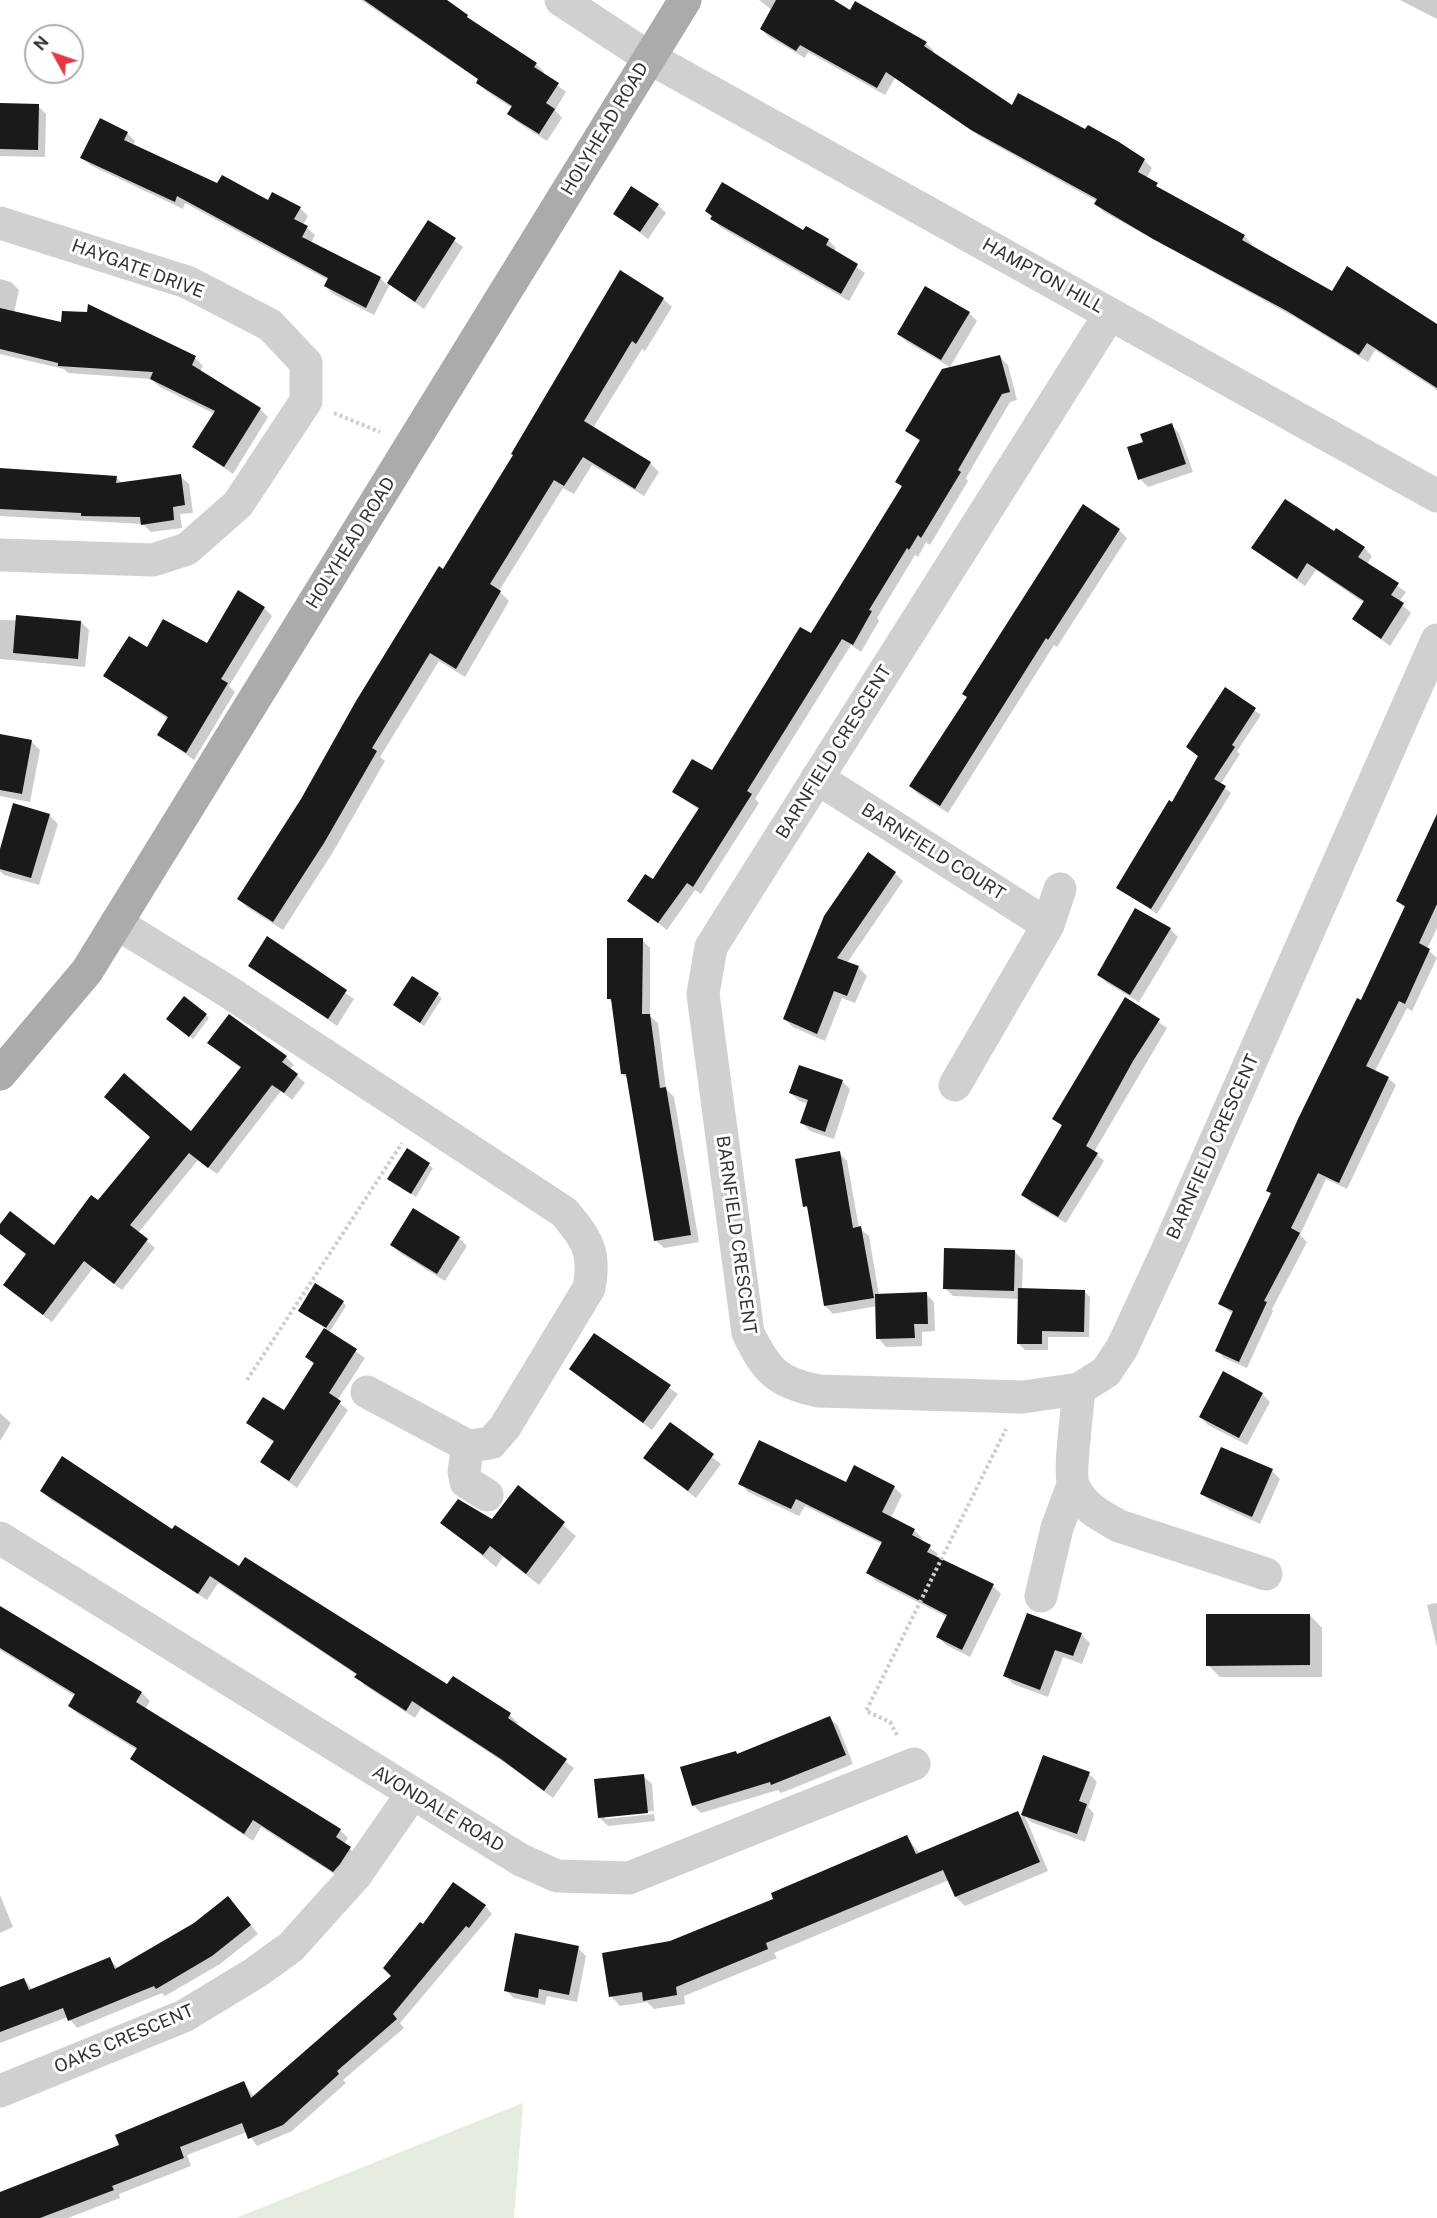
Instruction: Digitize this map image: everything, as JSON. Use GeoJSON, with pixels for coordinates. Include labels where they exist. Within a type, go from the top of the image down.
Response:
{"type":"FeatureCollection","features":[{"type":"Feature","properties":{"kind":"main road","name":"HOLYHEAD ROAD"},"geometry":{"type":"LineString","coordinates":[[0,1074],[87,971],[685,0]]}},
{"type":"Feature","properties":{"kind":"street","name":"HAMPTON HILL"},"geometry":{"type":"LineString","coordinates":[[561,0],[648,57],[1437,496]]}},
{"type":"Feature","properties":{"kind":"street","name":"HAYGATE DRIVE"},"geometry":{"type":"LineString","coordinates":[[0,223],[186,282],[270,325],[306,363],[306,401]]}},
{"type":"Feature","properties":{"kind":"street","name":"BARNFIELD CRESCENT"},"geometry":{"type":"LineString","coordinates":[[1110,314],[711,947],[703,994],[747,1333],[759,1357],[775,1376],[794,1386],[819,1391],[1023,1396],[1079,1389],[1106,1372],[1122,1348],[1437,640]]}},
{"type":"Feature","properties":{"kind":"street"},"geometry":{"type":"LineString","coordinates":[[0,555],[153,560],[188,549],[238,504],[306,401]]}},
{"type":"Feature","properties":{"kind":"street","name":"BARNFIELD COURT"},"geometry":{"type":"LineString","coordinates":[[817,778],[1048,925]]}},
{"type":"Feature","properties":{"kind":"street"},"geometry":{"type":"LineString","coordinates":[[955,1085],[1048,925],[1060,889]]}},
{"type":"Feature","properties":{"kind":"street"},"geometry":{"type":"LineString","coordinates":[[116,923],[224,989],[564,1212],[586,1238],[593,1267],[590,1288],[505,1427],[491,1443],[468,1446],[367,1392]]}},
{"type":"Feature","properties":{"kind":"street"},"geometry":{"type":"LineString","coordinates":[[1041,1596],[1057,1528],[1073,1485],[1079,1389]]}},
{"type":"Feature","properties":{"kind":"street"},"geometry":{"type":"LineString","coordinates":[[468,1446],[464,1471],[466,1482],[487,1495]]}},
{"type":"Feature","properties":{"kind":"street"},"geometry":{"type":"LineString","coordinates":[[1073,1485],[1083,1502],[1098,1515],[1119,1526],[1266,1574]]}},
{"type":"Feature","properties":{"kind":"street","name":"AVONDALE ROAD"},"geometry":{"type":"LineString","coordinates":[[0,1538],[412,1794],[521,1860],[557,1876],[629,1878],[914,1764]]}},
{"type":"Feature","properties":{"kind":"street","name":"OAKS CRESCENT"},"geometry":{"type":"LineString","coordinates":[[0,2091],[184,2016],[255,1973],[291,1947],[355,1876],[412,1794]]}},
{"type":"Feature","properties":{"kind":"path"},"geometry":{"type":"LineString","coordinates":[[306,401],[412,445]]}},
{"type":"Feature","properties":{"kind":"path"},"geometry":{"type":"LineString","coordinates":[[247,1380],[419,1117]]}},
{"type":"Feature","properties":{"kind":"path"},"geometry":{"type":"LineString","coordinates":[[914,1764],[890,1722],[866,1712],[1023,1396]]}},
{"type":"Feature","properties":{"kind":"shaded area"},"geometry":{"type":"Polygon","coordinates":[[[523,2103],[514,2218],[236,2218],[523,2103]]]}},
{"type":"Feature","properties":{"kind":"building"},"geometry":{"type":"Polygon","coordinates":[[[364,0],[447,0],[468,15],[467,17],[537,63],[534,67],[559,83],[546,103],[555,109],[539,134],[507,114],[512,106],[476,83],[478,79],[364,0]]]}},
{"type":"Feature","properties":{"kind":"building"},"geometry":{"type":"Polygon","coordinates":[[[776,0],[834,0],[850,10],[855,1],[927,42],[924,46],[1012,105],[1018,93],[1085,129],[1088,125],[1119,142],[1145,159],[1138,172],[1158,183],[1156,186],[1245,235],[1242,240],[1332,291],[1347,266],[1437,324],[1437,388],[1367,343],[1359,355],[1287,311],[1153,239],[1094,204],[1097,199],[971,130],[886,72],[877,88],[800,45],[796,51],[760,29],[776,0]]]}},
{"type":"Feature","properties":{"kind":"building"},"geometry":{"type":"Polygon","coordinates":[[[0,103],[39,104],[38,150],[0,149],[0,103]]]}},
{"type":"Feature","properties":{"kind":"building"},"geometry":{"type":"Polygon","coordinates":[[[100,118],[128,132],[124,140],[217,183],[222,175],[268,200],[272,192],[301,207],[294,219],[308,226],[302,237],[381,277],[366,308],[324,286],[328,278],[177,196],[175,202],[80,158],[100,118]]]}},
{"type":"Feature","properties":{"kind":"building"},"geometry":{"type":"Polygon","coordinates":[[[722,182],[803,230],[806,226],[829,239],[826,245],[858,264],[841,294],[710,219],[712,216],[705,211],[722,182]]]}},
{"type":"Feature","properties":{"kind":"building"},"geometry":{"type":"Polygon","coordinates":[[[631,186],[659,204],[640,232],[613,214],[631,186]]]}},
{"type":"Feature","properties":{"kind":"building"},"geometry":{"type":"Polygon","coordinates":[[[428,220],[456,238],[415,302],[387,283],[428,220]]]}},
{"type":"Feature","properties":{"kind":"building"},"geometry":{"type":"Polygon","coordinates":[[[620,270],[664,298],[636,344],[632,341],[584,421],[651,462],[635,489],[583,457],[564,486],[554,480],[490,584],[501,591],[456,669],[430,653],[372,748],[377,751],[324,843],[273,922],[237,899],[301,799],[356,701],[439,566],[443,569],[513,455],[511,454],[620,270]]]}},
{"type":"Feature","properties":{"kind":"building"},"geometry":{"type":"Polygon","coordinates":[[[925,286],[970,312],[941,360],[897,334],[925,286]]]}},
{"type":"Feature","properties":{"kind":"building"},"geometry":{"type":"Polygon","coordinates":[[[88,304],[196,356],[192,365],[261,408],[224,467],[192,447],[215,411],[150,379],[153,372],[58,366],[58,363],[0,349],[0,308],[61,322],[62,311],[87,312],[88,304]]]}},
{"type":"Feature","properties":{"kind":"building"},"geometry":{"type":"Polygon","coordinates":[[[1000,355],[1010,392],[1002,394],[958,470],[961,472],[921,538],[918,535],[909,550],[907,548],[869,610],[872,611],[853,645],[842,639],[747,791],[752,794],[693,887],[687,883],[658,923],[627,901],[645,874],[653,879],[699,808],[672,792],[692,759],[712,770],[800,627],[811,633],[902,486],[895,482],[920,440],[905,431],[942,369],[1000,355]]]}},
{"type":"Feature","properties":{"kind":"building"},"geometry":{"type":"Polygon","coordinates":[[[1172,423],[1186,464],[1138,480],[1127,447],[1143,442],[1140,434],[1172,423]]]}},
{"type":"Feature","properties":{"kind":"building"},"geometry":{"type":"Polygon","coordinates":[[[0,468],[117,476],[116,483],[181,474],[185,505],[173,507],[174,520],[141,525],[140,517],[81,516],[81,513],[0,509],[0,468]]]}},
{"type":"Feature","properties":{"kind":"building"},"geometry":{"type":"Polygon","coordinates":[[[1285,499],[1334,531],[1336,528],[1365,547],[1358,557],[1399,583],[1391,595],[1404,603],[1381,639],[1352,619],[1364,601],[1307,563],[1297,579],[1251,548],[1285,499]]]}},
{"type":"Feature","properties":{"kind":"building"},"geometry":{"type":"Polygon","coordinates":[[[1083,504],[1120,529],[1048,640],[1046,638],[940,806],[909,786],[967,697],[962,694],[1083,504]]]}},
{"type":"Feature","properties":{"kind":"building"},"geometry":{"type":"Polygon","coordinates":[[[238,590],[265,607],[221,679],[228,683],[186,753],[157,735],[168,717],[103,676],[129,636],[147,647],[163,619],[207,643],[238,590]]]}},
{"type":"Feature","properties":{"kind":"building"},"geometry":{"type":"Polygon","coordinates":[[[16,615],[81,621],[78,659],[13,653],[16,615]]]}},
{"type":"Feature","properties":{"kind":"building"},"geometry":{"type":"Polygon","coordinates":[[[1225,687],[1256,708],[1232,745],[1235,747],[1214,779],[1226,786],[1151,909],[1116,888],[1169,800],[1172,802],[1198,756],[1186,747],[1225,687]]]}},
{"type":"Feature","properties":{"kind":"building"},"geometry":{"type":"Polygon","coordinates":[[[0,734],[32,740],[22,794],[0,790],[0,734]]]}},
{"type":"Feature","properties":{"kind":"building"},"geometry":{"type":"Polygon","coordinates":[[[13,803],[50,814],[31,878],[0,869],[0,849],[13,803]]]}},
{"type":"Feature","properties":{"kind":"building"},"geometry":{"type":"Polygon","coordinates":[[[1437,814],[1437,904],[1419,943],[1430,949],[1405,1004],[1399,1001],[1366,1066],[1389,1077],[1339,1183],[1318,1173],[1291,1228],[1300,1233],[1264,1301],[1267,1302],[1239,1362],[1215,1351],[1233,1311],[1218,1304],[1271,1193],[1266,1191],[1298,1119],[1357,998],[1361,1000],[1405,906],[1396,901],[1437,814]]]}},
{"type":"Feature","properties":{"kind":"building"},"geometry":{"type":"Polygon","coordinates":[[[868,852],[896,872],[837,958],[859,966],[847,996],[834,991],[817,1034],[783,1019],[824,916],[868,852]]]}},
{"type":"Feature","properties":{"kind":"building"},"geometry":{"type":"Polygon","coordinates":[[[1135,908],[1171,928],[1130,995],[1097,975],[1135,908]]]}},
{"type":"Feature","properties":{"kind":"building"},"geometry":{"type":"Polygon","coordinates":[[[267,936],[347,990],[328,1019],[248,966],[267,936]]]}},
{"type":"Feature","properties":{"kind":"building"},"geometry":{"type":"Polygon","coordinates":[[[607,938],[643,938],[642,1014],[650,1014],[660,1088],[666,1087],[691,1235],[654,1241],[626,1074],[621,1074],[611,999],[607,999],[607,938]]]}},
{"type":"Feature","properties":{"kind":"building"},"geometry":{"type":"Polygon","coordinates":[[[412,976],[439,993],[420,1023],[393,1005],[412,976]]]}},
{"type":"Feature","properties":{"kind":"building"},"geometry":{"type":"Polygon","coordinates":[[[184,996],[207,1014],[189,1037],[166,1019],[184,996]]]}},
{"type":"Feature","properties":{"kind":"building"},"geometry":{"type":"Polygon","coordinates":[[[1125,997],[1160,1019],[1133,1061],[1086,1146],[1098,1153],[1058,1217],[1021,1195],[1062,1125],[1052,1119],[1125,997]]]}},
{"type":"Feature","properties":{"kind":"building"},"geometry":{"type":"Polygon","coordinates":[[[229,1014],[287,1056],[282,1062],[298,1074],[284,1093],[272,1085],[208,1168],[189,1153],[130,1225],[148,1239],[114,1284],[84,1261],[43,1315],[3,1285],[26,1254],[0,1234],[0,1224],[10,1211],[54,1245],[91,1195],[98,1200],[150,1137],[104,1097],[124,1073],[191,1131],[241,1067],[207,1043],[229,1014]]]}},
{"type":"Feature","properties":{"kind":"building"},"geometry":{"type":"Polygon","coordinates":[[[799,1065],[843,1080],[825,1132],[800,1123],[808,1100],[789,1093],[799,1065]]]}},
{"type":"Feature","properties":{"kind":"building"},"geometry":{"type":"Polygon","coordinates":[[[407,1148],[430,1163],[411,1194],[387,1179],[407,1148]]]}},
{"type":"Feature","properties":{"kind":"building"},"geometry":{"type":"Polygon","coordinates":[[[840,1151],[853,1228],[861,1226],[874,1298],[824,1306],[807,1206],[803,1207],[795,1159],[840,1151]]]}},
{"type":"Feature","properties":{"kind":"building"},"geometry":{"type":"Polygon","coordinates":[[[413,1208],[460,1237],[437,1274],[390,1245],[413,1208]]]}},
{"type":"Feature","properties":{"kind":"building"},"geometry":{"type":"Polygon","coordinates":[[[944,1248],[1015,1250],[1014,1291],[943,1289],[944,1248]]]}},
{"type":"Feature","properties":{"kind":"building"},"geometry":{"type":"Polygon","coordinates":[[[315,1283],[344,1301],[326,1328],[298,1311],[315,1283]]]}},
{"type":"Feature","properties":{"kind":"building"},"geometry":{"type":"Polygon","coordinates":[[[1018,1288],[1085,1290],[1084,1332],[1042,1331],[1042,1344],[1017,1344],[1018,1288]]]}},
{"type":"Feature","properties":{"kind":"building"},"geometry":{"type":"Polygon","coordinates":[[[927,1292],[928,1324],[914,1324],[915,1338],[876,1339],[875,1294],[927,1292]]]}},
{"type":"Feature","properties":{"kind":"building"},"geometry":{"type":"Polygon","coordinates":[[[324,1328],[357,1349],[329,1393],[341,1401],[289,1481],[260,1462],[274,1441],[246,1423],[263,1397],[284,1410],[314,1363],[305,1357],[324,1328]]]}},
{"type":"Feature","properties":{"kind":"building"},"geometry":{"type":"Polygon","coordinates":[[[594,1333],[671,1385],[643,1423],[569,1369],[594,1333]]]}},
{"type":"Feature","properties":{"kind":"building"},"geometry":{"type":"Polygon","coordinates":[[[1223,1371],[1263,1393],[1239,1438],[1199,1417],[1223,1371]]]}},
{"type":"Feature","properties":{"kind":"building"},"geometry":{"type":"Polygon","coordinates":[[[670,1422],[714,1454],[688,1491],[643,1458],[670,1422]]]}},
{"type":"Feature","properties":{"kind":"building"},"geometry":{"type":"Polygon","coordinates":[[[759,1440],[846,1482],[854,1465],[895,1486],[882,1512],[915,1529],[912,1535],[931,1545],[927,1552],[994,1584],[962,1650],[936,1637],[947,1615],[866,1573],[882,1542],[796,1499],[791,1509],[738,1484],[759,1440]]]}},
{"type":"Feature","properties":{"kind":"building"},"geometry":{"type":"Polygon","coordinates":[[[1221,1447],[1273,1469],[1252,1517],[1200,1494],[1221,1447]]]}},
{"type":"Feature","properties":{"kind":"building"},"geometry":{"type":"Polygon","coordinates":[[[62,1456],[172,1529],[175,1525],[239,1566],[245,1557],[447,1684],[453,1676],[511,1713],[508,1718],[567,1759],[544,1791],[501,1759],[412,1701],[406,1711],[354,1677],[357,1674],[210,1576],[198,1594],[40,1491],[62,1456]]]}},
{"type":"Feature","properties":{"kind":"building"},"geometry":{"type":"Polygon","coordinates":[[[518,1485],[565,1522],[526,1574],[490,1546],[483,1555],[440,1523],[458,1499],[492,1519],[518,1485]]]}},
{"type":"Feature","properties":{"kind":"building"},"geometry":{"type":"Polygon","coordinates":[[[0,1606],[142,1692],[136,1702],[341,1829],[336,1837],[351,1847],[340,1864],[333,1872],[253,1820],[244,1834],[130,1759],[137,1748],[68,1706],[75,1694],[0,1648],[0,1606]]]}},
{"type":"Feature","properties":{"kind":"building"},"geometry":{"type":"Polygon","coordinates":[[[1027,1613],[1082,1633],[1073,1656],[1055,1650],[1040,1690],[1003,1676],[1027,1613]]]}},
{"type":"Feature","properties":{"kind":"building"},"geometry":{"type":"Polygon","coordinates":[[[1206,1614],[1310,1614],[1310,1665],[1206,1666],[1206,1614]]]}},
{"type":"Feature","properties":{"kind":"building"},"geometry":{"type":"Polygon","coordinates":[[[830,1716],[846,1755],[771,1785],[770,1782],[692,1806],[680,1767],[736,1751],[737,1754],[830,1716]]]}},
{"type":"Feature","properties":{"kind":"building"},"geometry":{"type":"Polygon","coordinates":[[[1043,1755],[1090,1772],[1079,1801],[1087,1804],[1077,1834],[1021,1815],[1043,1755]]]}},
{"type":"Feature","properties":{"kind":"building"},"geometry":{"type":"Polygon","coordinates":[[[644,1774],[648,1813],[598,1818],[594,1779],[644,1774]]]}},
{"type":"Feature","properties":{"kind":"building"},"geometry":{"type":"Polygon","coordinates":[[[1018,1811],[1040,1862],[955,1897],[943,1870],[766,1943],[768,1949],[676,1987],[677,1995],[643,2001],[642,1992],[609,1997],[602,1953],[670,1941],[773,1899],[771,1893],[907,1835],[916,1854],[1018,1811]]]}},
{"type":"Feature","properties":{"kind":"building"},"geometry":{"type":"Polygon","coordinates":[[[453,1882],[486,1905],[469,1928],[466,1926],[393,2014],[397,2019],[337,2071],[339,2074],[283,2125],[248,2139],[242,2123],[180,2147],[184,2158],[112,2186],[114,2190],[40,2218],[0,2218],[0,2192],[119,2145],[115,2135],[244,2081],[251,2098],[391,1976],[383,1968],[420,1922],[423,1924],[453,1882]]]}},
{"type":"Feature","properties":{"kind":"building"},"geometry":{"type":"Polygon","coordinates":[[[228,1896],[251,1925],[212,1956],[156,1989],[154,1986],[68,2021],[63,2008],[0,2032],[0,1987],[24,1978],[29,1990],[110,1957],[115,1969],[194,1923],[228,1896]]]}},
{"type":"Feature","properties":{"kind":"building"},"geometry":{"type":"Polygon","coordinates":[[[515,1933],[579,1946],[569,1995],[539,1989],[538,1998],[504,1991],[515,1933]]]}}]}
